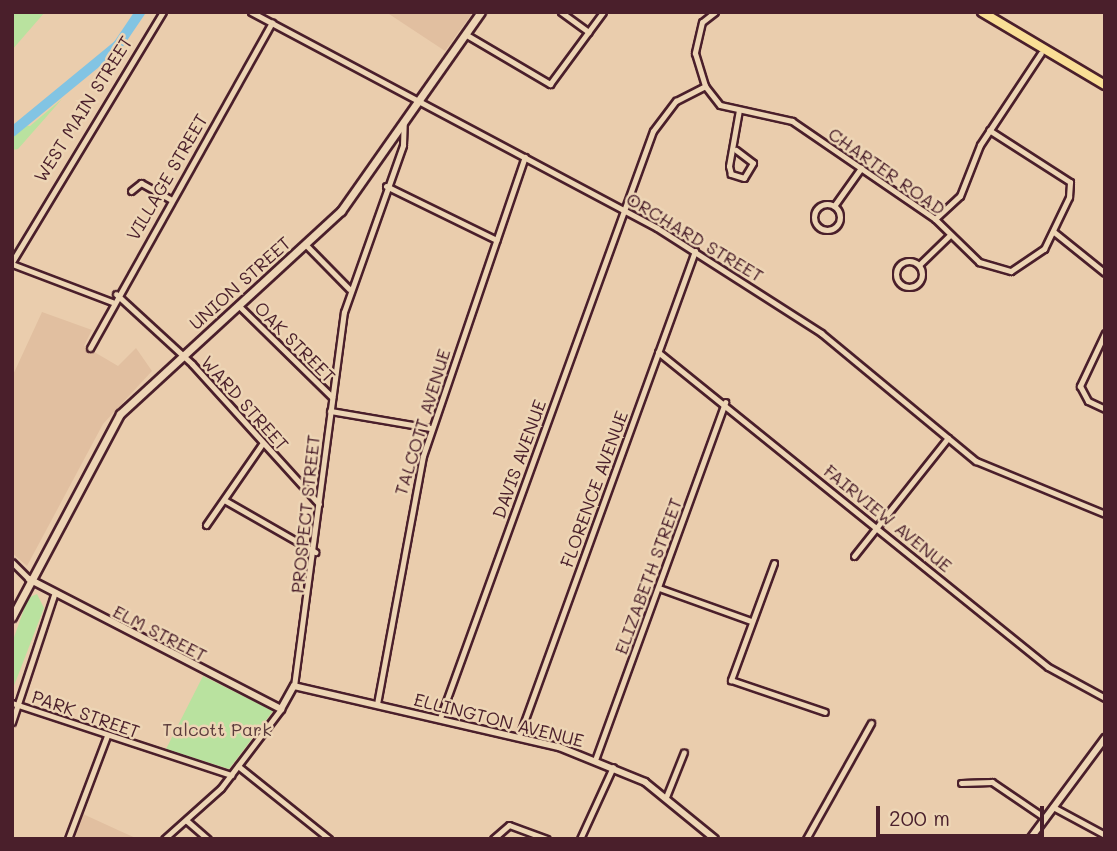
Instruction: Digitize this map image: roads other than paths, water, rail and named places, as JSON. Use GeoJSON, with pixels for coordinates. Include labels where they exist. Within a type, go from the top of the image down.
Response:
{"type":"FeatureCollection","features":[{"type":"Feature","properties":{"kind":"main road","name":"UNION STREET"},"geometry":{"type":"LineString","coordinates":[[29,579],[114,421],[344,207],[481,12]]}},
{"type":"Feature","properties":{"kind":"main road"},"geometry":{"type":"LineString","coordinates":[[982,12],[1041,53],[1105,86]]}},
{"type":"Feature","properties":{"kind":"main road"},"geometry":{"type":"LineString","coordinates":[[12,617],[29,579]]}},
{"type":"Feature","properties":{"kind":"street","name":"WEST MAIN STREET"},"geometry":{"type":"LineString","coordinates":[[12,263],[163,12]]}},
{"type":"Feature","properties":{"kind":"street","name":"ORCHARD STREET"},"geometry":{"type":"LineString","coordinates":[[251,12],[624,209],[695,251],[821,333],[985,466],[1105,514]]}},
{"type":"Feature","properties":{"kind":"street"},"geometry":{"type":"LineString","coordinates":[[561,12],[589,32]]}},
{"type":"Feature","properties":{"kind":"street"},"geometry":{"type":"LineString","coordinates":[[465,34],[550,84],[603,12]]}},
{"type":"Feature","properties":{"kind":"street"},"geometry":{"type":"LineString","coordinates":[[705,86],[695,42],[702,22],[715,12]]}},
{"type":"Feature","properties":{"kind":"street","name":"VILLAGE STREET"},"geometry":{"type":"LineString","coordinates":[[90,348],[116,294],[272,22]]}},
{"type":"Feature","properties":{"kind":"street"},"geometry":{"type":"LineString","coordinates":[[935,219],[964,190],[989,130],[1041,53]]}},
{"type":"Feature","properties":{"kind":"street","name":"CHARTER ROAD"},"geometry":{"type":"LineString","coordinates":[[705,86],[720,105],[778,114],[935,219],[986,267],[1011,271],[1035,260],[1054,232],[1070,182],[989,130]]}},
{"type":"Feature","properties":{"kind":"street","name":"DAVIS AVENUE"},"geometry":{"type":"LineString","coordinates":[[440,718],[624,209],[659,121],[676,101],[705,86]]}},
{"type":"Feature","properties":{"kind":"street"},"geometry":{"type":"LineString","coordinates":[[736,150],[753,163],[744,178],[731,174],[739,110]]}},
{"type":"Feature","properties":{"kind":"street","name":"PROSPECT STREET"},"geometry":{"type":"LineString","coordinates":[[164,839],[187,821],[231,775],[281,709],[294,685],[315,552],[330,411],[349,289],[399,153],[403,121]]}},
{"type":"Feature","properties":{"kind":"street"},"geometry":{"type":"LineString","coordinates":[[391,138],[399,153]]}},
{"type":"Feature","properties":{"kind":"street","name":"TALCOTT AVENUE"},"geometry":{"type":"LineString","coordinates":[[377,704],[407,522],[431,428],[525,157]]}},
{"type":"Feature","properties":{"kind":"street"},"geometry":{"type":"LineString","coordinates":[[834,206],[839,222],[821,228],[817,210],[834,206],[861,168]]}},
{"type":"Feature","properties":{"kind":"street"},"geometry":{"type":"LineString","coordinates":[[131,191],[141,183],[170,200]]}},
{"type":"Feature","properties":{"kind":"street"},"geometry":{"type":"LineString","coordinates":[[386,186],[496,240]]}},
{"type":"Feature","properties":{"kind":"street"},"geometry":{"type":"LineString","coordinates":[[1054,232],[1105,273]]}},
{"type":"Feature","properties":{"kind":"street"},"geometry":{"type":"LineString","coordinates":[[919,265],[900,264],[899,283],[915,285],[919,265],[950,235]]}},
{"type":"Feature","properties":{"kind":"street"},"geometry":{"type":"LineString","coordinates":[[305,244],[349,289]]}},
{"type":"Feature","properties":{"kind":"street","name":"FLORENCE AVENUE"},"geometry":{"type":"LineString","coordinates":[[519,736],[695,251]]}},
{"type":"Feature","properties":{"kind":"street"},"geometry":{"type":"LineString","coordinates":[[12,263],[112,302]]}},
{"type":"Feature","properties":{"kind":"street","name":"WARD STREET"},"geometry":{"type":"LineString","coordinates":[[116,294],[182,356],[319,504]]}},
{"type":"Feature","properties":{"kind":"street","name":"OAK STREET"},"geometry":{"type":"LineString","coordinates":[[238,305],[332,397]]}},
{"type":"Feature","properties":{"kind":"street"},"geometry":{"type":"LineString","coordinates":[[1105,332],[1080,386],[1088,401],[1105,410]]}},
{"type":"Feature","properties":{"kind":"street","name":"FAIRVIEW AVENUE"},"geometry":{"type":"LineString","coordinates":[[658,352],[725,402],[1048,667],[1105,698]]}},
{"type":"Feature","properties":{"kind":"street","name":"ELIZABETH STREET"},"geometry":{"type":"LineString","coordinates":[[595,760],[725,402]]}},
{"type":"Feature","properties":{"kind":"street","name":"OAK STREET"},"geometry":{"type":"LineString","coordinates":[[330,411],[431,428]]}},
{"type":"Feature","properties":{"kind":"street"},"geometry":{"type":"LineString","coordinates":[[854,556],[948,438]]}},
{"type":"Feature","properties":{"kind":"street"},"geometry":{"type":"LineString","coordinates":[[206,525],[226,501],[262,444]]}},
{"type":"Feature","properties":{"kind":"street"},"geometry":{"type":"LineString","coordinates":[[226,501],[315,552]]}},
{"type":"Feature","properties":{"kind":"street"},"geometry":{"type":"LineString","coordinates":[[12,562],[29,579]]}},
{"type":"Feature","properties":{"kind":"street"},"geometry":{"type":"LineString","coordinates":[[774,564],[731,680],[825,712]]}},
{"type":"Feature","properties":{"kind":"street","name":"ELM STREET"},"geometry":{"type":"LineString","coordinates":[[29,579],[54,595],[281,709]]}},
{"type":"Feature","properties":{"kind":"street"},"geometry":{"type":"LineString","coordinates":[[659,588],[751,621]]}},
{"type":"Feature","properties":{"kind":"street"},"geometry":{"type":"LineString","coordinates":[[12,722],[14,704],[54,595]]}},
{"type":"Feature","properties":{"kind":"street","name":"ELLINGTON AVENUE"},"geometry":{"type":"LineString","coordinates":[[294,685],[519,736],[595,760],[613,767],[666,797],[715,839]]}},
{"type":"Feature","properties":{"kind":"street","name":"PARK STREET"},"geometry":{"type":"LineString","coordinates":[[14,704],[231,775]]}},
{"type":"Feature","properties":{"kind":"street"},"geometry":{"type":"LineString","coordinates":[[806,839],[871,723]]}},
{"type":"Feature","properties":{"kind":"street"},"geometry":{"type":"LineString","coordinates":[[68,839],[107,736]]}},
{"type":"Feature","properties":{"kind":"street"},"geometry":{"type":"LineString","coordinates":[[1030,839],[1105,738]]}},
{"type":"Feature","properties":{"kind":"street"},"geometry":{"type":"LineString","coordinates":[[666,797],[684,752]]}},
{"type":"Feature","properties":{"kind":"street"},"geometry":{"type":"LineString","coordinates":[[238,766],[329,839]]}},
{"type":"Feature","properties":{"kind":"street"},"geometry":{"type":"LineString","coordinates":[[580,839],[613,767]]}},
{"type":"Feature","properties":{"kind":"street"},"geometry":{"type":"LineString","coordinates":[[961,783],[992,782],[1045,818]]}},
{"type":"Feature","properties":{"kind":"street"},"geometry":{"type":"LineString","coordinates":[[1053,807],[1105,835]]}},
{"type":"Feature","properties":{"kind":"street"},"geometry":{"type":"LineString","coordinates":[[187,821],[208,839]]}},
{"type":"Feature","properties":{"kind":"street"},"geometry":{"type":"LineString","coordinates":[[493,839],[509,825],[547,839]]}},
{"type":"Feature","properties":{"kind":"waterway"},"geometry":{"type":"LineString","coordinates":[[12,132],[118,45],[140,12]]}},
{"type":"Feature","properties":{"kind":"park label","name":"Talcott Park"},"geometry":{"type":"Point","coordinates":[217,729]}}]}
